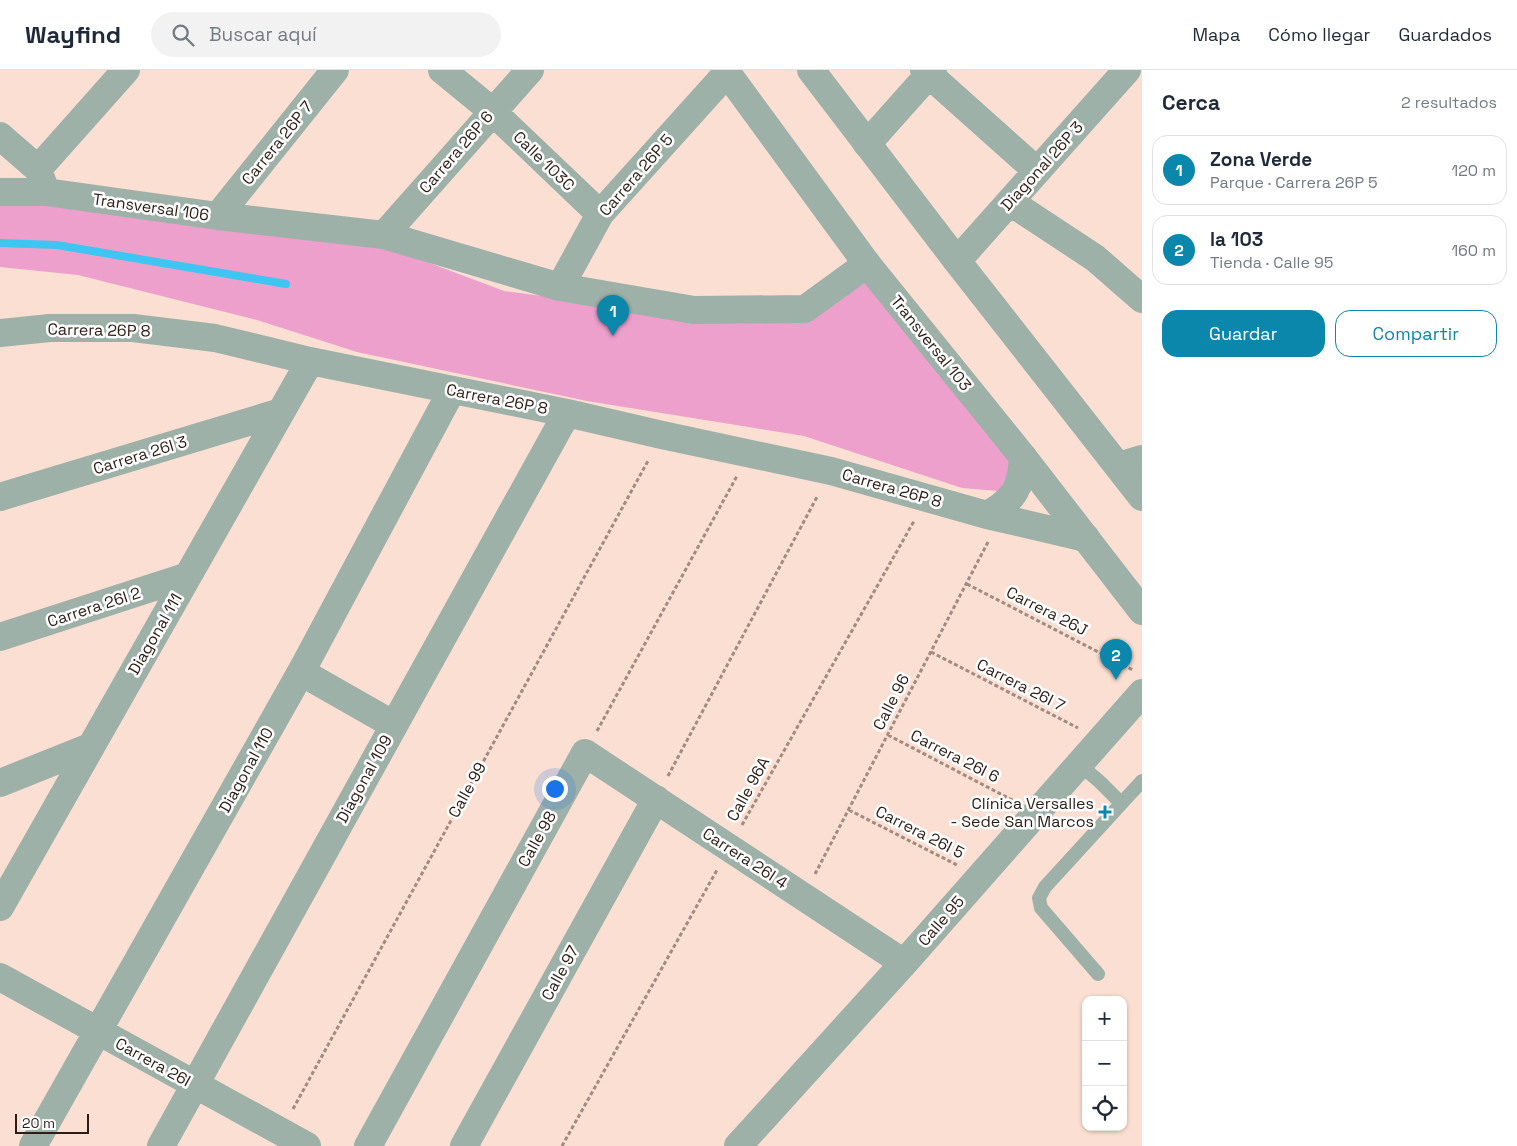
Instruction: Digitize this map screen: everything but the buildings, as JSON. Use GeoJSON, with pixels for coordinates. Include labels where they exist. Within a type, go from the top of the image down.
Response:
{"type":"FeatureCollection","features":[{"type":"Feature","properties":{"kind":"street"},"geometry":{"type":"LineString","coordinates":[[0,136],[42,181],[126,70]]}},
{"type":"Feature","properties":{"kind":"street","name":"Carrera 26P 7"},"geometry":{"type":"LineString","coordinates":[[218,216],[335,70]]}},
{"type":"Feature","properties":{"kind":"street","name":"Calle 103C"},"geometry":{"type":"LineString","coordinates":[[442,70],[492,111],[600,214]]}},
{"type":"Feature","properties":{"kind":"street","name":"Carrera 26P 6"},"geometry":{"type":"LineString","coordinates":[[384,235],[530,70]]}},
{"type":"Feature","properties":{"kind":"street"},"geometry":{"type":"LineString","coordinates":[[811,70],[958,261],[1130,462],[1142,497]]}},
{"type":"Feature","properties":{"kind":"street","name":"Diagonal 26P 3"},"geometry":{"type":"LineString","coordinates":[[958,261],[1127,70]]}},
{"type":"Feature","properties":{"kind":"street","name":"Carrera 26P 5"},"geometry":{"type":"LineString","coordinates":[[560,287],[600,214],[726,71]]}},
{"type":"Feature","properties":{"kind":"street","name":"Transversal 103"},"geometry":{"type":"LineString","coordinates":[[726,71],[868,264],[1023,457],[1142,611]]}},
{"type":"Feature","properties":{"kind":"street"},"geometry":{"type":"LineString","coordinates":[[867,144],[929,72],[1037,171]]}},
{"type":"Feature","properties":{"kind":"street","name":"Transversal 106"},"geometry":{"type":"LineString","coordinates":[[0,192],[42,181],[218,216],[384,235],[560,287],[694,310],[805,308],[868,264]]}},
{"type":"Feature","properties":{"kind":"street"},"geometry":{"type":"LineString","coordinates":[[1010,202],[1137,284]]}},
{"type":"Feature","properties":{"kind":"street","name":"Carrera 26P 8"},"geometry":{"type":"LineString","coordinates":[[0,333],[50,328],[133,328],[215,338],[310,361],[567,413],[831,471],[994,517],[1086,538]]}},
{"type":"Feature","properties":{"kind":"street","name":"Diagonal 111"},"geometry":{"type":"LineString","coordinates":[[0,907],[310,361]]}},
{"type":"Feature","properties":{"kind":"street","name":"Diagonal 110"},"geometry":{"type":"LineString","coordinates":[[33,1146],[301,672],[452,390]]}},
{"type":"Feature","properties":{"kind":"street","name":"Carrera 26I 3"},"geometry":{"type":"LineString","coordinates":[[0,497],[281,412]]}},
{"type":"Feature","properties":{"kind":"street","name":"Diagonal 109"},"geometry":{"type":"LineString","coordinates":[[161,1146],[567,413]]}},
{"type":"Feature","properties":{"kind":"street"},"geometry":{"type":"LineString","coordinates":[[994,517],[1018,486],[1023,457]]}},
{"type":"Feature","properties":{"kind":"street","name":"Carrera 26I 2"},"geometry":{"type":"LineString","coordinates":[[0,637],[188,576]]}},
{"type":"Feature","properties":{"kind":"street"},"geometry":{"type":"LineString","coordinates":[[301,672],[394,725]]}},
{"type":"Feature","properties":{"kind":"street","name":"Calle 95"},"geometry":{"type":"LineString","coordinates":[[738,1146],[904,963],[1100,740],[1138,682]]}},
{"type":"Feature","properties":{"kind":"street"},"geometry":{"type":"LineString","coordinates":[[0,783],[90,748]]}},
{"type":"Feature","properties":{"kind":"street","name":"Carrera 26I 4"},"geometry":{"type":"LineString","coordinates":[[585,752],[904,963]]}},
{"type":"Feature","properties":{"kind":"street","name":"Calle 98"},"geometry":{"type":"LineString","coordinates":[[368,1146],[585,752]]}},
{"type":"Feature","properties":{"kind":"street","name":"Calle 97"},"geometry":{"type":"LineString","coordinates":[[464,1146],[656,799]]}},
{"type":"Feature","properties":{"kind":"street","name":"Carrera 26I"},"geometry":{"type":"LineString","coordinates":[[0,977],[195,1085],[277,1139],[306,1146]]}},
{"type":"Feature","properties":{"kind":"lane"},"geometry":{"type":"LineString","coordinates":[[1079,764],[1121,803]]}},
{"type":"Feature","properties":{"kind":"lane"},"geometry":{"type":"LineString","coordinates":[[1098,974],[1041,908],[1039,898],[1045,887],[1142,781]]}},
{"type":"Feature","properties":{"kind":"path","name":"Calle 99"},"geometry":{"type":"LineString","coordinates":[[277,1139],[662,435]]}},
{"type":"Feature","properties":{"kind":"path"},"geometry":{"type":"LineString","coordinates":[[585,752],[750,454]]}},
{"type":"Feature","properties":{"kind":"path"},"geometry":{"type":"LineString","coordinates":[[656,799],[831,471]]}},
{"type":"Feature","properties":{"kind":"path","name":"Calle 96A"},"geometry":{"type":"LineString","coordinates":[[562,1146],[927,497]]}},
{"type":"Feature","properties":{"kind":"path","name":"Calle 96"},"geometry":{"type":"LineString","coordinates":[[804,896],[967,584],[994,517]]}},
{"type":"Feature","properties":{"kind":"path","name":"Carrera 26J"},"geometry":{"type":"LineString","coordinates":[[967,584],[1138,682]]}},
{"type":"Feature","properties":{"kind":"path","name":"Carrera 26I 7"},"geometry":{"type":"LineString","coordinates":[[931,652],[1100,740]]}},
{"type":"Feature","properties":{"kind":"path","name":"Carrera 26I 6"},"geometry":{"type":"LineString","coordinates":[[888,735],[1037,812]]}},
{"type":"Feature","properties":{"kind":"path","name":"Carrera 26I 5"},"geometry":{"type":"LineString","coordinates":[[849,810],[980,877]]}},
{"type":"Feature","properties":{"kind":"shaded area"},"geometry":{"type":"Polygon","coordinates":[[[0,199],[382,245],[504,291],[697,316],[805,313],[866,270],[1016,458],[999,491],[962,488],[804,436],[587,401],[357,352],[257,320],[78,275],[0,267],[0,199]]]}},
{"type":"Feature","properties":{"kind":"waterway"},"geometry":{"type":"LineString","coordinates":[[0,243],[57,245],[286,284]]}},
{"type":"Feature","properties":{"kind":"place","name":"Zona Verde"},"geometry":{"type":"Point","coordinates":[613,336]}},
{"type":"Feature","properties":{"kind":"place","name":"la 103"},"geometry":{"type":"Point","coordinates":[1116,680]}},
{"type":"Feature","properties":{"kind":"place","name":"Clínica Versalles - Sede San Marcos"},"geometry":{"type":"Point","coordinates":[1105,812]}}]}
